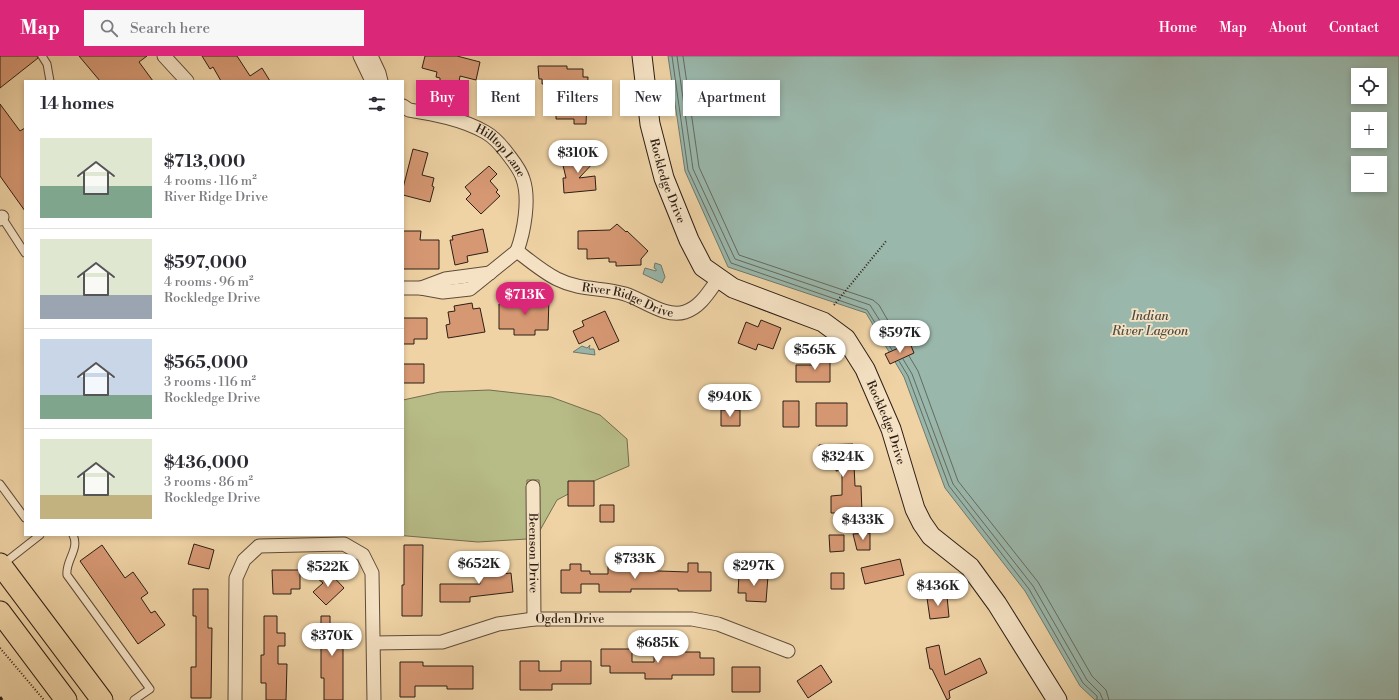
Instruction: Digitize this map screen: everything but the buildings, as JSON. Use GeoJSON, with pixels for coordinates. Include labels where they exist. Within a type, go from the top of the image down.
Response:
{"type":"FeatureCollection","features":[{"type":"Feature","properties":{"kind":"main road"},"geometry":{"type":"LineString","coordinates":[[1,564],[102,700]]}},
{"type":"Feature","properties":{"kind":"main road"},"geometry":{"type":"LineString","coordinates":[[0,612],[66,700]]}},
{"type":"Feature","properties":{"kind":"street"},"geometry":{"type":"LineString","coordinates":[[164,56],[185,80]]}},
{"type":"Feature","properties":{"kind":"street"},"geometry":{"type":"LineString","coordinates":[[360,56],[370,77],[373,80]]}},
{"type":"Feature","properties":{"kind":"street"},"geometry":{"type":"LineString","coordinates":[[372,56],[381,80]]}},
{"type":"Feature","properties":{"kind":"street","name":"Rockledge Drive"},"geometry":{"type":"LineString","coordinates":[[642,56],[650,124],[664,178],[689,240],[703,267],[733,288],[823,322],[846,339],[865,369],[891,429],[915,509],[922,523],[931,536],[970,567],[997,604],[1057,700]]}},
{"type":"Feature","properties":{"kind":"street","name":"Hilltop Lane"},"geometry":{"type":"LineString","coordinates":[[404,107],[409,110],[455,120],[473,126],[486,133],[500,144],[517,167],[525,186],[523,234],[517,251]]}},
{"type":"Feature","properties":{"kind":"street"},"geometry":{"type":"LineString","coordinates":[[404,288],[421,288],[443,292],[470,289],[517,251]]}},
{"type":"Feature","properties":{"kind":"street","name":"River Ridge Drive"},"geometry":{"type":"LineString","coordinates":[[517,251],[545,272],[571,285],[585,289],[626,295],[672,313],[684,312],[698,306],[719,278]]}},
{"type":"Feature","properties":{"kind":"street","name":"Beenson Drive"},"geometry":{"type":"LineString","coordinates":[[533,487],[534,619]]}},
{"type":"Feature","properties":{"kind":"street"},"geometry":{"type":"LineString","coordinates":[[235,700],[236,578],[244,560],[259,546],[344,544],[363,555],[372,573],[374,700]]}},
{"type":"Feature","properties":{"kind":"street","name":"Ogden Drive"},"geometry":{"type":"LineString","coordinates":[[374,643],[442,642],[498,624],[534,619],[692,619],[718,624],[788,651]]}},
{"type":"Feature","properties":{"kind":"lane"},"geometry":{"type":"LineString","coordinates":[[42,56],[47,64],[50,80]]}},
{"type":"Feature","properties":{"kind":"lane"},"geometry":{"type":"LineString","coordinates":[[1,217],[24,252]]}},
{"type":"Feature","properties":{"kind":"lane"},"geometry":{"type":"LineString","coordinates":[[0,484],[24,517]]}},
{"type":"Feature","properties":{"kind":"lane"},"geometry":{"type":"LineString","coordinates":[[1,564],[38,536]]}},
{"type":"Feature","properties":{"kind":"lane"},"geometry":{"type":"LineString","coordinates":[[73,536],[75,549],[66,569],[67,575],[150,689],[134,700]]}},
{"type":"Feature","properties":{"kind":"path"},"geometry":{"type":"LineString","coordinates":[[834,305],[887,240]]}},
{"type":"Feature","properties":{"kind":"path"},"geometry":{"type":"LineString","coordinates":[[0,648],[44,700]]}},
{"type":"Feature","properties":{"kind":"green space"},"geometry":{"type":"Polygon","coordinates":[[[489,390],[551,397],[600,415],[627,439],[629,466],[589,483],[557,500],[539,532],[539,480],[527,480],[527,539],[478,542],[404,536],[404,400],[440,392],[489,390]]]}},
{"type":"Feature","properties":{"kind":"water","name":"Indian River Lagoon"},"geometry":{"type":"Polygon","coordinates":[[[668,56],[1399,56],[1399,700],[1095,700],[1080,686],[1025,591],[945,488],[904,377],[866,313],[728,267],[685,171],[675,103],[675,80],[672,80],[668,56]]]}},
{"type":"Feature","properties":{"kind":"water"},"geometry":{"type":"Polygon","coordinates":[[[655,263],[661,265],[665,277],[662,283],[643,274],[645,268],[656,271],[654,268],[655,263]]]}},
{"type":"Feature","properties":{"kind":"water"},"geometry":{"type":"Polygon","coordinates":[[[590,345],[589,349],[594,349],[595,355],[573,352],[582,346],[587,348],[590,345]]]}}]}
